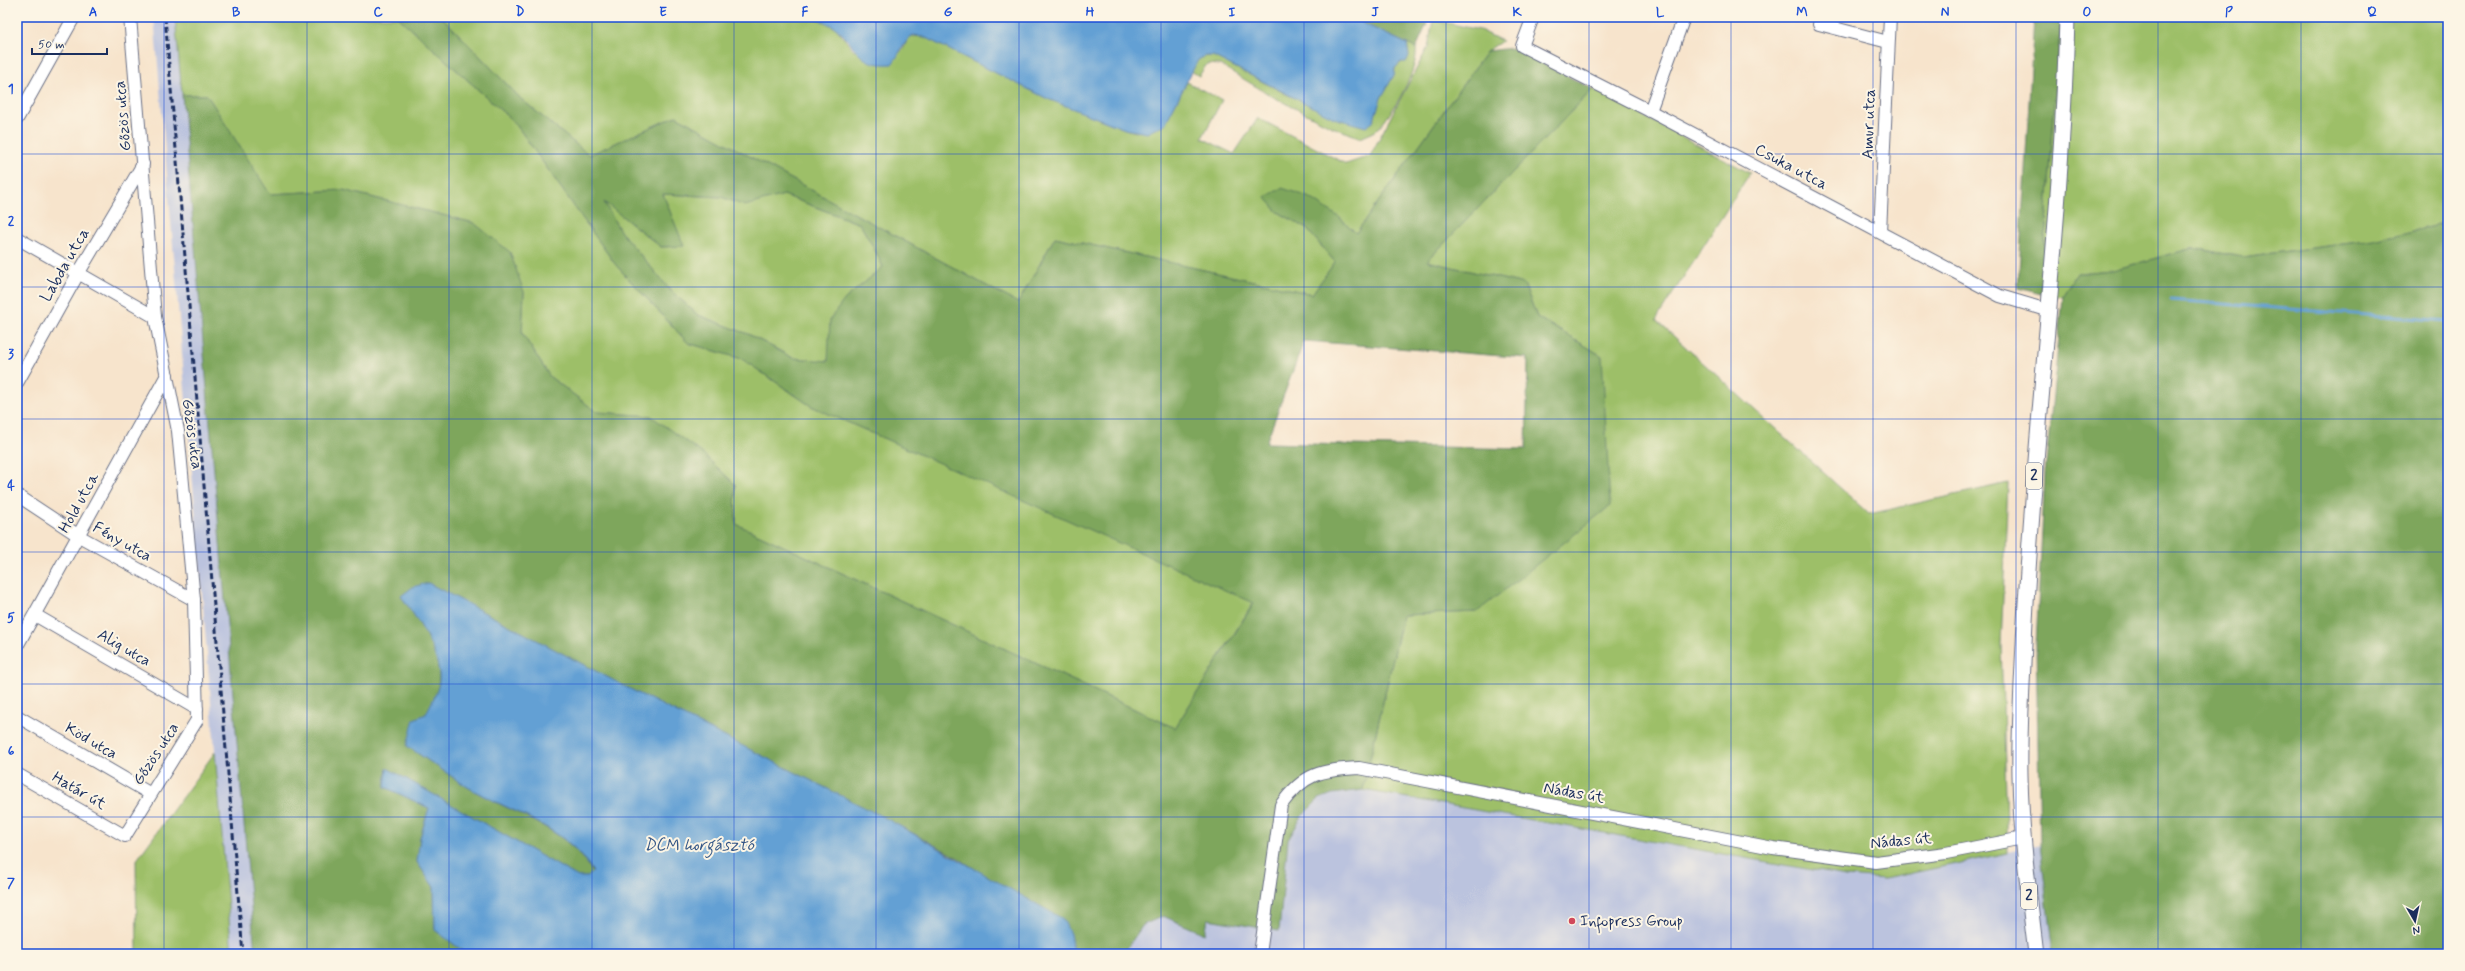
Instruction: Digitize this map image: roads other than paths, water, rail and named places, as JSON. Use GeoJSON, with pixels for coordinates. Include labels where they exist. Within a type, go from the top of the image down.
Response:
{"type":"FeatureCollection","features":[{"type":"Feature","properties":{"kind":"main road","name":"2"},"geometry":{"type":"LineString","coordinates":[[2036,954],[2023,838],[2020,738],[2027,563],[2047,310],[2058,199],[2067,17]]}},
{"type":"Feature","properties":{"kind":"street"},"geometry":{"type":"LineString","coordinates":[[17,119],[74,17]]}},
{"type":"Feature","properties":{"kind":"street","name":"Gőzös utca"},"geometry":{"type":"LineString","coordinates":[[125,836],[150,793],[197,720],[195,693],[194,600],[178,431],[155,317],[130,17]]}},
{"type":"Feature","properties":{"kind":"street","name":"Csuka utca"},"geometry":{"type":"LineString","coordinates":[[1533,17],[1522,46],[1650,111],[2000,296],[2047,310]]}},
{"type":"Feature","properties":{"kind":"street"},"geometry":{"type":"LineString","coordinates":[[1650,111],[1684,17]]}},
{"type":"Feature","properties":{"kind":"street"},"geometry":{"type":"LineString","coordinates":[[1821,17],[1819,24],[1888,42]]}},
{"type":"Feature","properties":{"kind":"street","name":"Amur utca"},"geometry":{"type":"LineString","coordinates":[[1880,232],[1890,17]]}},
{"type":"Feature","properties":{"kind":"street","name":"Labda utca"},"geometry":{"type":"LineString","coordinates":[[17,383],[78,274],[143,164]]}},
{"type":"Feature","properties":{"kind":"street"},"geometry":{"type":"LineString","coordinates":[[17,238],[155,317]]}},
{"type":"Feature","properties":{"kind":"street","name":"Hold utca"},"geometry":{"type":"LineString","coordinates":[[17,646],[167,375]]}},
{"type":"Feature","properties":{"kind":"street","name":"Fény utca"},"geometry":{"type":"LineString","coordinates":[[17,495],[79,536],[194,600]]}},
{"type":"Feature","properties":{"kind":"street","name":"Alig utca"},"geometry":{"type":"LineString","coordinates":[[35,615],[197,709]]}},
{"type":"Feature","properties":{"kind":"street","name":"Köd utca"},"geometry":{"type":"LineString","coordinates":[[17,716],[150,793]]}},
{"type":"Feature","properties":{"kind":"street","name":"Nádas út"},"geometry":{"type":"LineString","coordinates":[[1260,954],[1281,805],[1294,788],[1311,775],[1333,770],[1359,768],[1772,848],[1876,862],[1946,853],[2023,838]]}},
{"type":"Feature","properties":{"kind":"street","name":"Határ út"},"geometry":{"type":"LineString","coordinates":[[17,774],[125,836]]}},
{"type":"Feature","properties":{"kind":"water"},"geometry":{"type":"Polygon","coordinates":[[[814,17],[1350,17],[1407,44],[1409,56],[1406,62],[1401,62],[1395,68],[1394,75],[1381,98],[1373,122],[1366,127],[1334,118],[1213,56],[1205,56],[1198,60],[1165,124],[1147,133],[1125,129],[1048,99],[924,37],[914,35],[911,36],[892,64],[872,62],[859,54],[836,28],[814,17]]]}},
{"type":"Feature","properties":{"kind":"water","name":"DCM horgásztó"},"geometry":{"type":"Polygon","coordinates":[[[428,583],[626,687],[889,820],[1063,919],[1070,934],[1073,952],[1075,954],[467,954],[435,930],[434,887],[417,862],[420,838],[429,808],[385,787],[387,768],[578,877],[588,877],[593,872],[582,856],[569,843],[553,832],[466,786],[407,746],[414,719],[426,714],[436,694],[439,682],[439,671],[427,637],[414,614],[401,596],[413,587],[428,583]]]}},
{"type":"Feature","properties":{"kind":"waterway"},"geometry":{"type":"LineString","coordinates":[[2171,300],[2448,321]]}},
{"type":"Feature","properties":{"kind":"railway"},"geometry":{"type":"LineString","coordinates":[[165,17],[243,954]]}},
{"type":"Feature","properties":{"kind":"place","name":"Infopress Group"},"geometry":{"type":"Point","coordinates":[1572,921]}}]}
